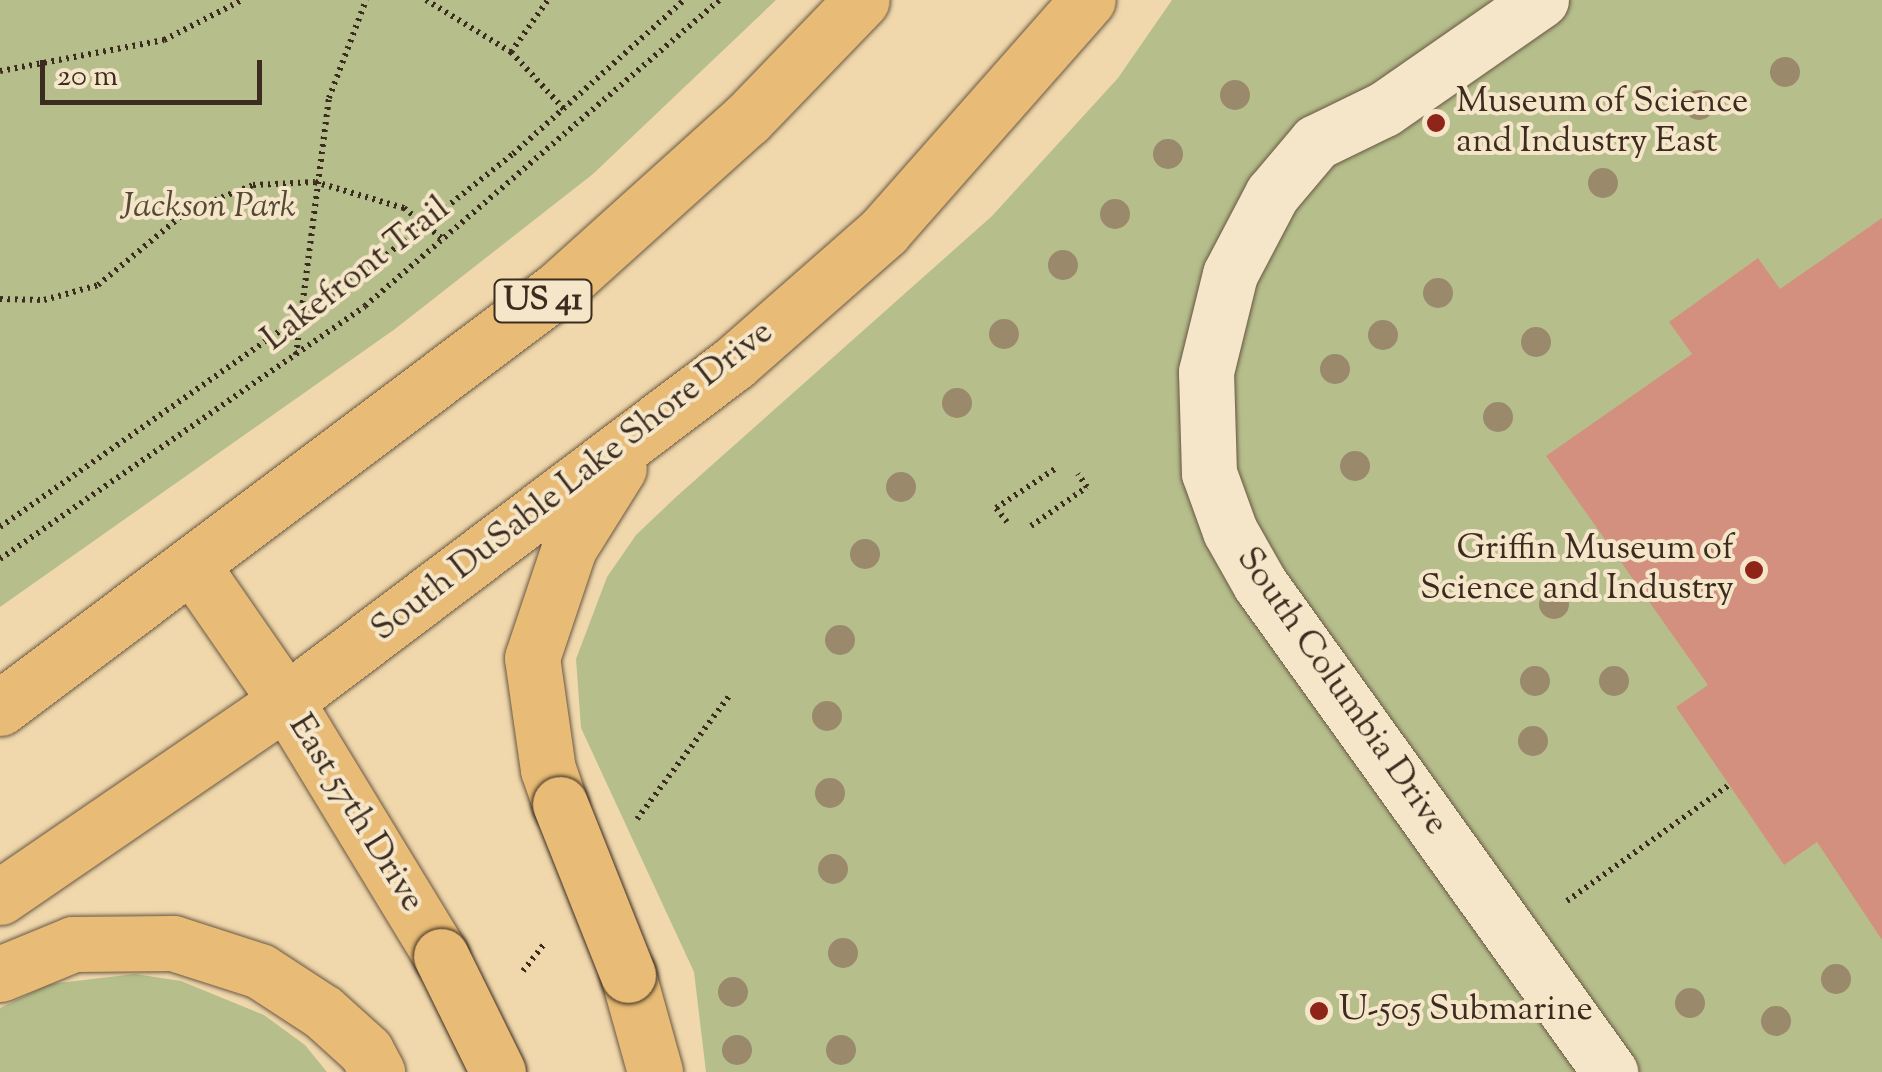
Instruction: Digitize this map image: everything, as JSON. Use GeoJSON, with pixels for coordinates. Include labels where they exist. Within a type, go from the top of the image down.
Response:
{"type":"FeatureCollection","features":[{"type":"Feature","properties":{"kind":"main road","name":"US 41"},"geometry":{"type":"LineString","coordinates":[[0,708],[194,568],[558,289],[747,119],[862,0]]}},
{"type":"Feature","properties":{"kind":"main road","name":"South DuSable Lake Shore Drive"},"geometry":{"type":"LineString","coordinates":[[0,897],[286,701],[636,440],[884,230],[1088,0]]}},
{"type":"Feature","properties":{"kind":"main road"},"geometry":{"type":"LineString","coordinates":[[636,440],[568,548],[532,658],[548,770],[628,975],[655,1072]]}},
{"type":"Feature","properties":{"kind":"main road","name":"East 57th Drive"},"geometry":{"type":"LineString","coordinates":[[194,568],[286,701],[441,956],[498,1072]]}},
{"type":"Feature","properties":{"kind":"main road"},"geometry":{"type":"LineString","coordinates":[[0,974],[73,944],[173,942],[260,971],[323,1012],[372,1062]]}},
{"type":"Feature","properties":{"kind":"lane","name":"South Columbia Drive"},"geometry":{"type":"LineString","coordinates":[[1540,0],[1384,109],[1325,136],[1302,154],[1272,194],[1230,274],[1206,372],[1209,473],[1260,584],[1610,1072]]}},
{"type":"Feature","properties":{"kind":"path"},"geometry":{"type":"LineString","coordinates":[[0,72],[164,40],[242,0]]}},
{"type":"Feature","properties":{"kind":"path"},"geometry":{"type":"LineString","coordinates":[[296,355],[315,182],[330,98],[366,0]]}},
{"type":"Feature","properties":{"kind":"path"},"geometry":{"type":"LineString","coordinates":[[426,0],[511,52],[564,109]]}},
{"type":"Feature","properties":{"kind":"path"},"geometry":{"type":"LineString","coordinates":[[511,52],[548,0]]}},
{"type":"Feature","properties":{"kind":"path","name":"Lakefront Trail"},"geometry":{"type":"LineString","coordinates":[[0,526],[300,318],[426,222],[564,109],[683,0]]}},
{"type":"Feature","properties":{"kind":"path","name":"Lakefront Trail"},"geometry":{"type":"LineString","coordinates":[[0,559],[296,355],[444,240],[720,0]]}},
{"type":"Feature","properties":{"kind":"path"},"geometry":{"type":"LineString","coordinates":[[0,298],[44,300],[98,285],[187,211],[253,185],[315,182],[404,208],[444,240]]}},
{"type":"Feature","properties":{"kind":"path"},"geometry":{"type":"LineString","coordinates":[[1007,522],[996,508],[1055,469]]}},
{"type":"Feature","properties":{"kind":"path"},"geometry":{"type":"LineString","coordinates":[[1031,526],[1087,488],[1078,474]]}},
{"type":"Feature","properties":{"kind":"path"},"geometry":{"type":"LineString","coordinates":[[1560,906],[1729,785]]}},
{"type":"Feature","properties":{"kind":"green space","name":"Jackson Park"},"geometry":{"type":"Polygon","coordinates":[[[0,0],[776,0],[593,174],[395,329],[0,607],[0,0]]]}},
{"type":"Feature","properties":{"kind":"green space"},"geometry":{"type":"Polygon","coordinates":[[[1172,0],[1882,0],[1882,1072],[706,1072],[694,972],[581,728],[576,659],[607,577],[636,535],[676,497],[992,216],[1118,78],[1172,0]]]}},
{"type":"Feature","properties":{"kind":"green space"},"geometry":{"type":"Polygon","coordinates":[[[135,974],[181,981],[264,1015],[305,1045],[327,1072],[0,1072],[0,1008],[50,984],[135,974]]]}},
{"type":"Feature","properties":{"kind":"building","name":"Griffin Museum of Science and Industry"},"geometry":{"type":"Polygon","coordinates":[[[1882,218],[1882,940],[1817,842],[1784,865],[1676,707],[1708,685],[1546,456],[1692,354],[1669,322],[1758,258],[1780,289],[1882,218]]]}},
{"type":"Feature","properties":{"kind":"place","name":"Museum of Science and Industry East"},"geometry":{"type":"Point","coordinates":[1436,123]}},
{"type":"Feature","properties":{"kind":"place","name":"Griffin Museum of Science and Industry"},"geometry":{"type":"Point","coordinates":[1754,570]}},
{"type":"Feature","properties":{"kind":"place","name":"U-505 Submarine"},"geometry":{"type":"Point","coordinates":[1319,1011]}}]}
